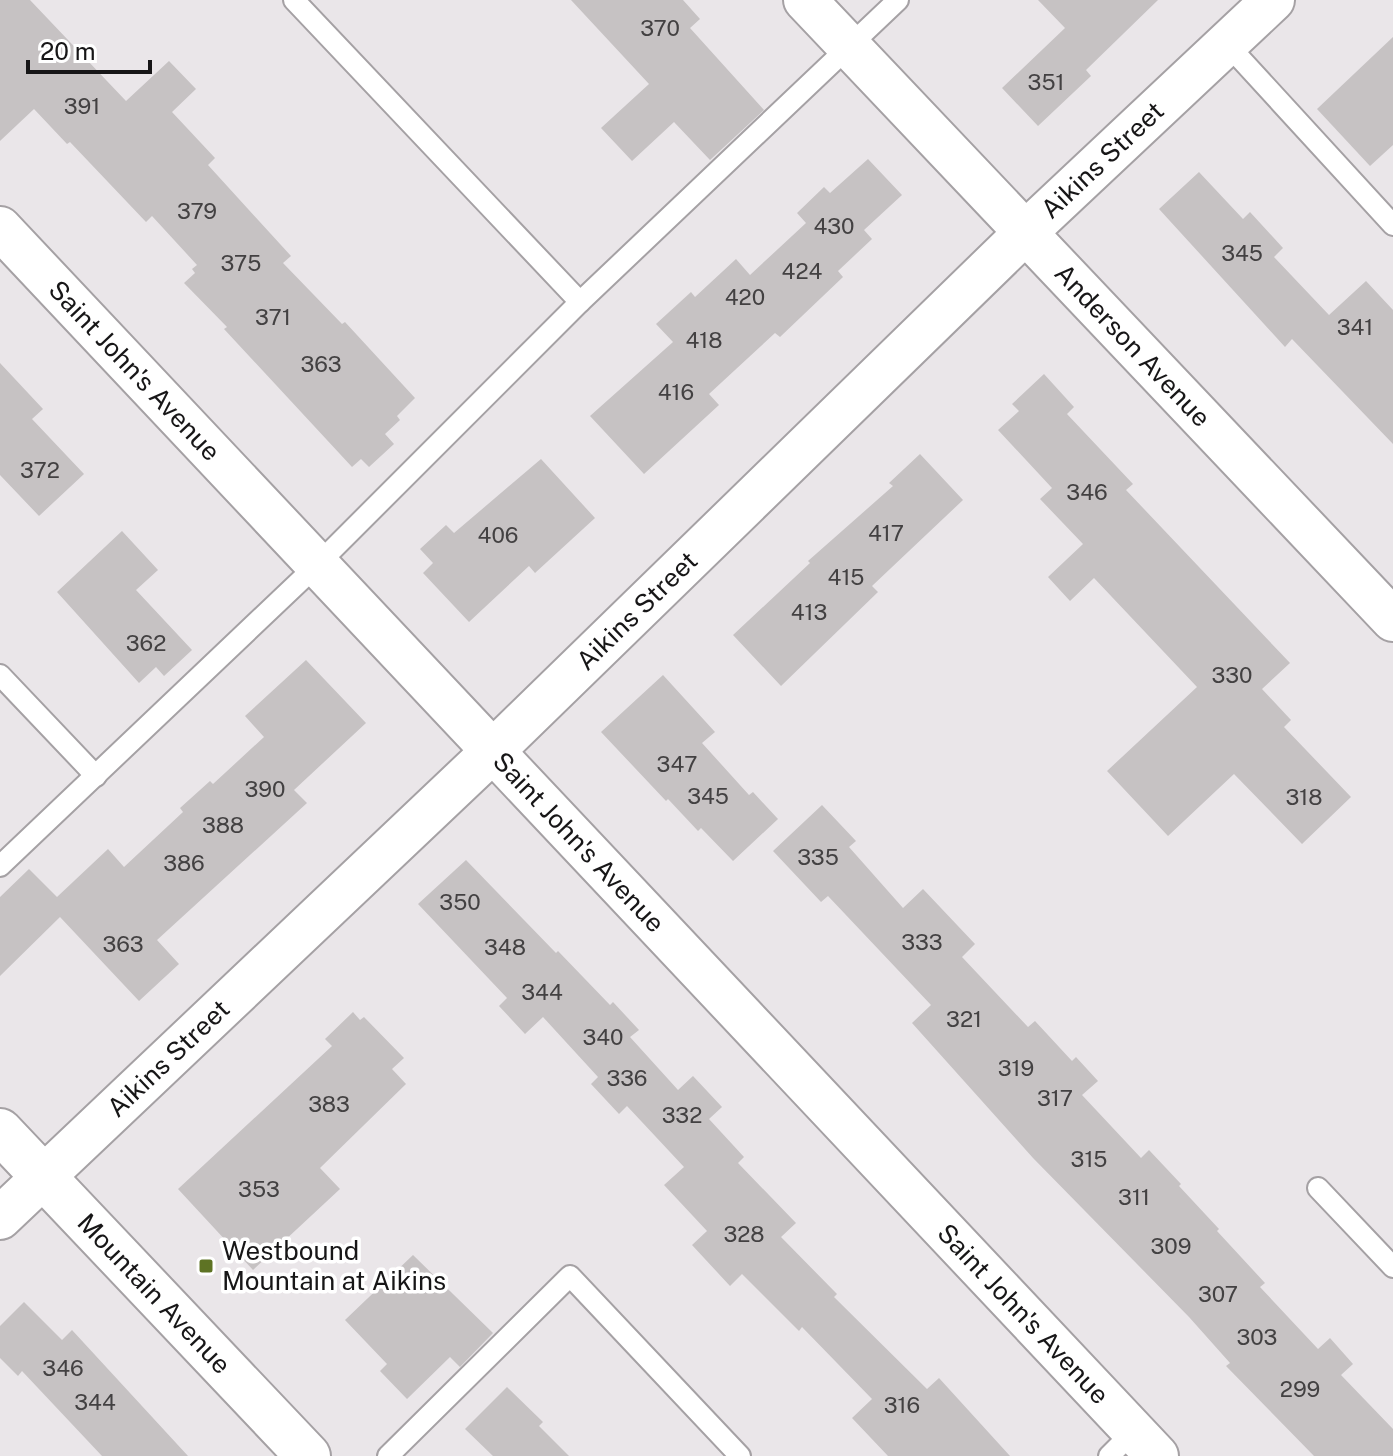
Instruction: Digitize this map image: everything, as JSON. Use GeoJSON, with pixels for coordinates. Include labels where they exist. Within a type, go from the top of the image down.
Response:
{"type":"FeatureCollection","features":[{"type":"Feature","properties":{"kind":"main road","name":"Mountain Avenue"},"geometry":{"type":"LineString","coordinates":[[0,1131],[308,1456]]}},
{"type":"Feature","properties":{"kind":"street","name":"Anderson Avenue"},"geometry":{"type":"LineString","coordinates":[[805,0],[1393,620]]}},
{"type":"Feature","properties":{"kind":"street","name":"Aikins Street"},"geometry":{"type":"LineString","coordinates":[[0,1218],[494,750],[1026,232],[1273,0]]}},
{"type":"Feature","properties":{"kind":"street","name":"Saint John's Avenue"},"geometry":{"type":"LineString","coordinates":[[0,228],[494,750],[1133,1448]]}},
{"type":"Feature","properties":{"kind":"lane"},"geometry":{"type":"LineString","coordinates":[[294,0],[580,302]]}},
{"type":"Feature","properties":{"kind":"lane"},"geometry":{"type":"LineString","coordinates":[[0,866],[318,564],[580,302],[898,0]]}},
{"type":"Feature","properties":{"kind":"lane"},"geometry":{"type":"LineString","coordinates":[[1227,44],[1393,225]]}},
{"type":"Feature","properties":{"kind":"lane"},"geometry":{"type":"LineString","coordinates":[[0,675],[96,776]]}},
{"type":"Feature","properties":{"kind":"lane"},"geometry":{"type":"LineString","coordinates":[[1318,1188],[1393,1267]]}},
{"type":"Feature","properties":{"kind":"lane"},"geometry":{"type":"LineString","coordinates":[[388,1456],[570,1276],[740,1456]]}},
{"type":"Feature","properties":{"kind":"building"},"geometry":{"type":"Polygon","coordinates":[[[0,0],[30,0],[126,101],[169,61],[196,89],[172,112],[215,158],[208,165],[291,256],[283,263],[342,324],[345,322],[415,398],[397,416],[400,420],[385,434],[394,444],[369,467],[361,459],[352,467],[184,283],[195,273],[192,269],[197,265],[152,216],[146,222],[34,109],[0,141],[0,0]]]}},
{"type":"Feature","properties":{"kind":"building"},"geometry":{"type":"Polygon","coordinates":[[[571,0],[683,0],[700,19],[690,28],[764,110],[710,160],[674,122],[632,161],[601,128],[649,84],[571,0]]]}},
{"type":"Feature","properties":{"kind":"building"},"geometry":{"type":"Polygon","coordinates":[[[1038,0],[1158,0],[1086,70],[1091,76],[1038,126],[1002,88],[1065,28],[1038,0]]]}},
{"type":"Feature","properties":{"kind":"building"},"geometry":{"type":"Polygon","coordinates":[[[1393,37],[1393,145],[1370,166],[1317,109],[1393,37]]]}},
{"type":"Feature","properties":{"kind":"building"},"geometry":{"type":"Polygon","coordinates":[[[868,159],[902,195],[864,230],[872,239],[838,271],[843,277],[780,337],[775,333],[709,394],[719,405],[644,474],[590,416],[673,342],[656,324],[691,292],[695,297],[736,259],[750,275],[806,223],[797,213],[824,187],[830,193],[868,159]]]}},
{"type":"Feature","properties":{"kind":"building"},"geometry":{"type":"Polygon","coordinates":[[[1199,172],[1243,219],[1250,212],[1283,248],[1274,257],[1329,315],[1366,281],[1393,310],[1393,444],[1292,339],[1285,347],[1159,209],[1199,172]]]}},
{"type":"Feature","properties":{"kind":"building"},"geometry":{"type":"Polygon","coordinates":[[[0,363],[43,409],[32,419],[84,474],[39,516],[0,475],[0,363]]]}},
{"type":"Feature","properties":{"kind":"building"},"geometry":{"type":"Polygon","coordinates":[[[1044,374],[1074,407],[1067,414],[1133,484],[1126,490],[1290,663],[1262,689],[1291,720],[1284,727],[1351,797],[1302,844],[1234,774],[1168,836],[1107,771],[1197,687],[1094,578],[1070,601],[1048,577],[1083,544],[1040,499],[1052,488],[998,430],[1019,411],[1012,404],[1044,374]]]}},
{"type":"Feature","properties":{"kind":"building"},"geometry":{"type":"Polygon","coordinates":[[[920,454],[963,500],[872,586],[878,592],[781,686],[733,635],[810,563],[808,561],[893,486],[889,483],[920,454]]]}},
{"type":"Feature","properties":{"kind":"building"},"geometry":{"type":"Polygon","coordinates":[[[541,459],[595,518],[535,573],[529,566],[469,622],[423,573],[433,563],[420,549],[446,525],[454,533],[541,459]]]}},
{"type":"Feature","properties":{"kind":"building"},"geometry":{"type":"Polygon","coordinates":[[[122,531],[158,570],[136,590],[192,650],[164,676],[156,667],[139,683],[57,592],[122,531]]]}},
{"type":"Feature","properties":{"kind":"building"},"geometry":{"type":"Polygon","coordinates":[[[306,660],[366,723],[294,790],[307,803],[157,940],[179,964],[139,1001],[60,917],[0,976],[0,897],[29,869],[57,897],[108,849],[124,867],[183,812],[180,808],[210,781],[213,784],[264,737],[245,716],[306,660]]]}},
{"type":"Feature","properties":{"kind":"building"},"geometry":{"type":"Polygon","coordinates":[[[663,675],[715,732],[702,743],[749,795],[753,792],[778,819],[733,861],[701,828],[698,831],[668,799],[666,801],[601,732],[663,675]]]}},
{"type":"Feature","properties":{"kind":"building"},"geometry":{"type":"Polygon","coordinates":[[[822,805],[856,841],[849,847],[903,908],[923,889],[975,944],[962,957],[1028,1027],[1035,1021],[1072,1061],[1076,1057],[1098,1081],[1082,1095],[1141,1158],[1149,1150],[1181,1184],[1179,1186],[1219,1229],[1217,1231],[1265,1283],[1260,1287],[1318,1349],[1330,1338],[1353,1364],[1341,1375],[1393,1429],[1393,1456],[1314,1456],[1226,1366],[1230,1363],[1189,1317],[1033,1158],[912,1023],[931,1005],[828,896],[821,902],[773,851],[822,805]]]}},
{"type":"Feature","properties":{"kind":"building"},"geometry":{"type":"Polygon","coordinates":[[[466,860],[556,953],[558,951],[610,1005],[613,1002],[639,1030],[630,1037],[678,1090],[693,1076],[722,1107],[709,1119],[744,1157],[738,1163],[796,1223],[781,1237],[837,1294],[834,1297],[927,1389],[939,1378],[1010,1456],[888,1456],[852,1418],[872,1399],[802,1327],[799,1331],[742,1274],[730,1286],[692,1245],[707,1231],[664,1185],[684,1167],[627,1106],[619,1114],[591,1084],[598,1077],[543,1017],[525,1034],[499,1006],[507,998],[418,904],[466,860]]]}},
{"type":"Feature","properties":{"kind":"building"},"geometry":{"type":"Polygon","coordinates":[[[353,1012],[360,1020],[364,1017],[404,1058],[392,1069],[406,1084],[320,1168],[340,1189],[253,1270],[178,1189],[332,1046],[325,1039],[353,1012]]]}},
{"type":"Feature","properties":{"kind":"building"},"geometry":{"type":"Polygon","coordinates":[[[413,1255],[493,1333],[460,1367],[450,1357],[407,1399],[380,1371],[387,1364],[345,1320],[413,1255]]]}},
{"type":"Feature","properties":{"kind":"building"},"geometry":{"type":"Polygon","coordinates":[[[24,1302],[62,1340],[72,1330],[188,1456],[102,1456],[22,1371],[18,1376],[0,1358],[0,1326],[24,1302]]]}},
{"type":"Feature","properties":{"kind":"building"},"geometry":{"type":"Polygon","coordinates":[[[507,1387],[543,1422],[539,1426],[569,1456],[493,1456],[465,1429],[507,1387]]]}},
{"type":"Feature","properties":{"kind":"place","name":"Westbound Mountain at Aikins"},"geometry":{"type":"Point","coordinates":[206,1266]}}]}
